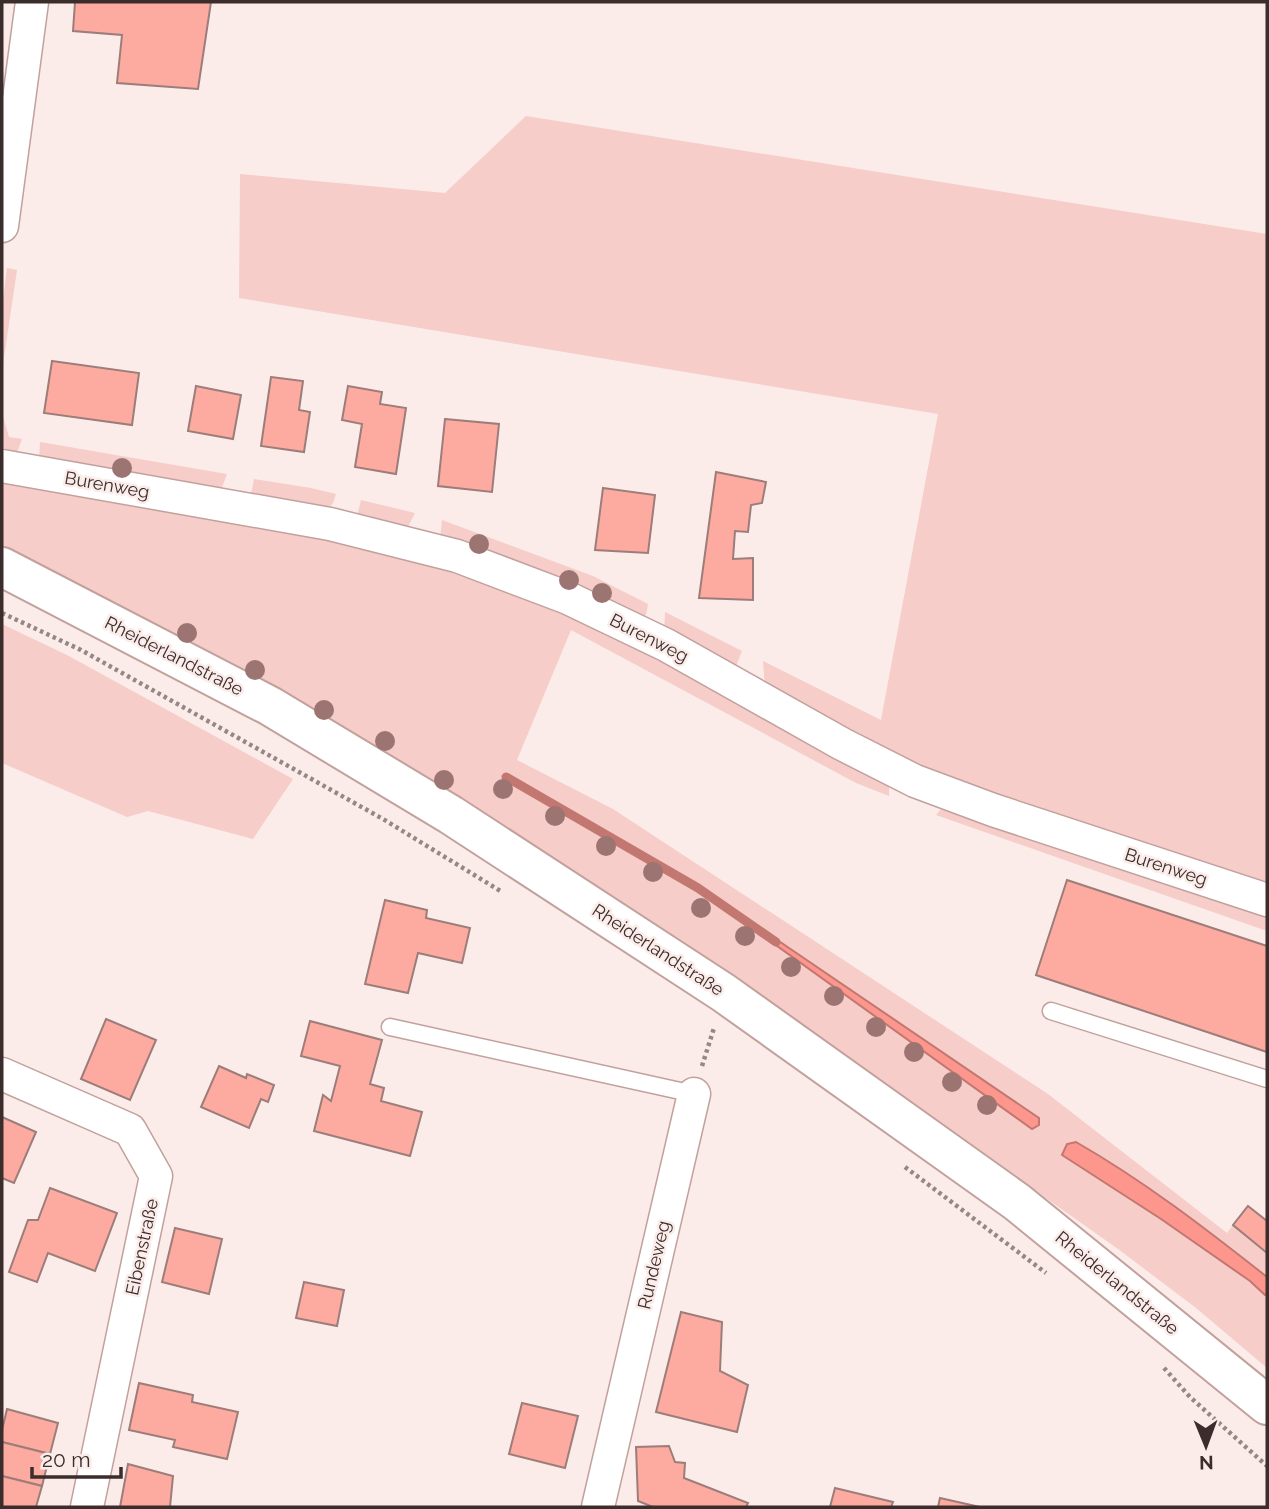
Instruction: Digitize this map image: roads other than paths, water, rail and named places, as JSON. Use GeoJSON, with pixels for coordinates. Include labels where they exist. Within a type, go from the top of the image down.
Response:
{"type":"FeatureCollection","features":[{"type":"Feature","properties":{"kind":"main road","name":"Rheiderlandstraße"},"geometry":{"type":"LineString","coordinates":[[2,567],[282,713],[451,815],[724,993],[1017,1202],[1267,1405]]}},
{"type":"Feature","properties":{"kind":"street"},"geometry":{"type":"LineString","coordinates":[[2,226],[32,2]]}},
{"type":"Feature","properties":{"kind":"street","name":"Burenweg"},"geometry":{"type":"LineString","coordinates":[[2,466],[331,524],[457,556],[568,598],[666,645],[842,744],[915,781],[993,810],[1267,900]]}},
{"type":"Feature","properties":{"kind":"street","name":"Eibenstraße"},"geometry":{"type":"LineString","coordinates":[[2,1074],[130,1130],[156,1177],[87,1507]]}},
{"type":"Feature","properties":{"kind":"street","name":"Rundeweg"},"geometry":{"type":"LineString","coordinates":[[598,1507],[694,1094]]}},
{"type":"Feature","properties":{"kind":"lane"},"geometry":{"type":"LineString","coordinates":[[1051,1011],[1267,1079]]}},
{"type":"Feature","properties":{"kind":"lane"},"geometry":{"type":"LineString","coordinates":[[390,1027],[694,1094]]}},
{"type":"Feature","properties":{"kind":"waterway"},"geometry":{"type":"LineString","coordinates":[[506,777],[698,888],[776,942]]}}]}
